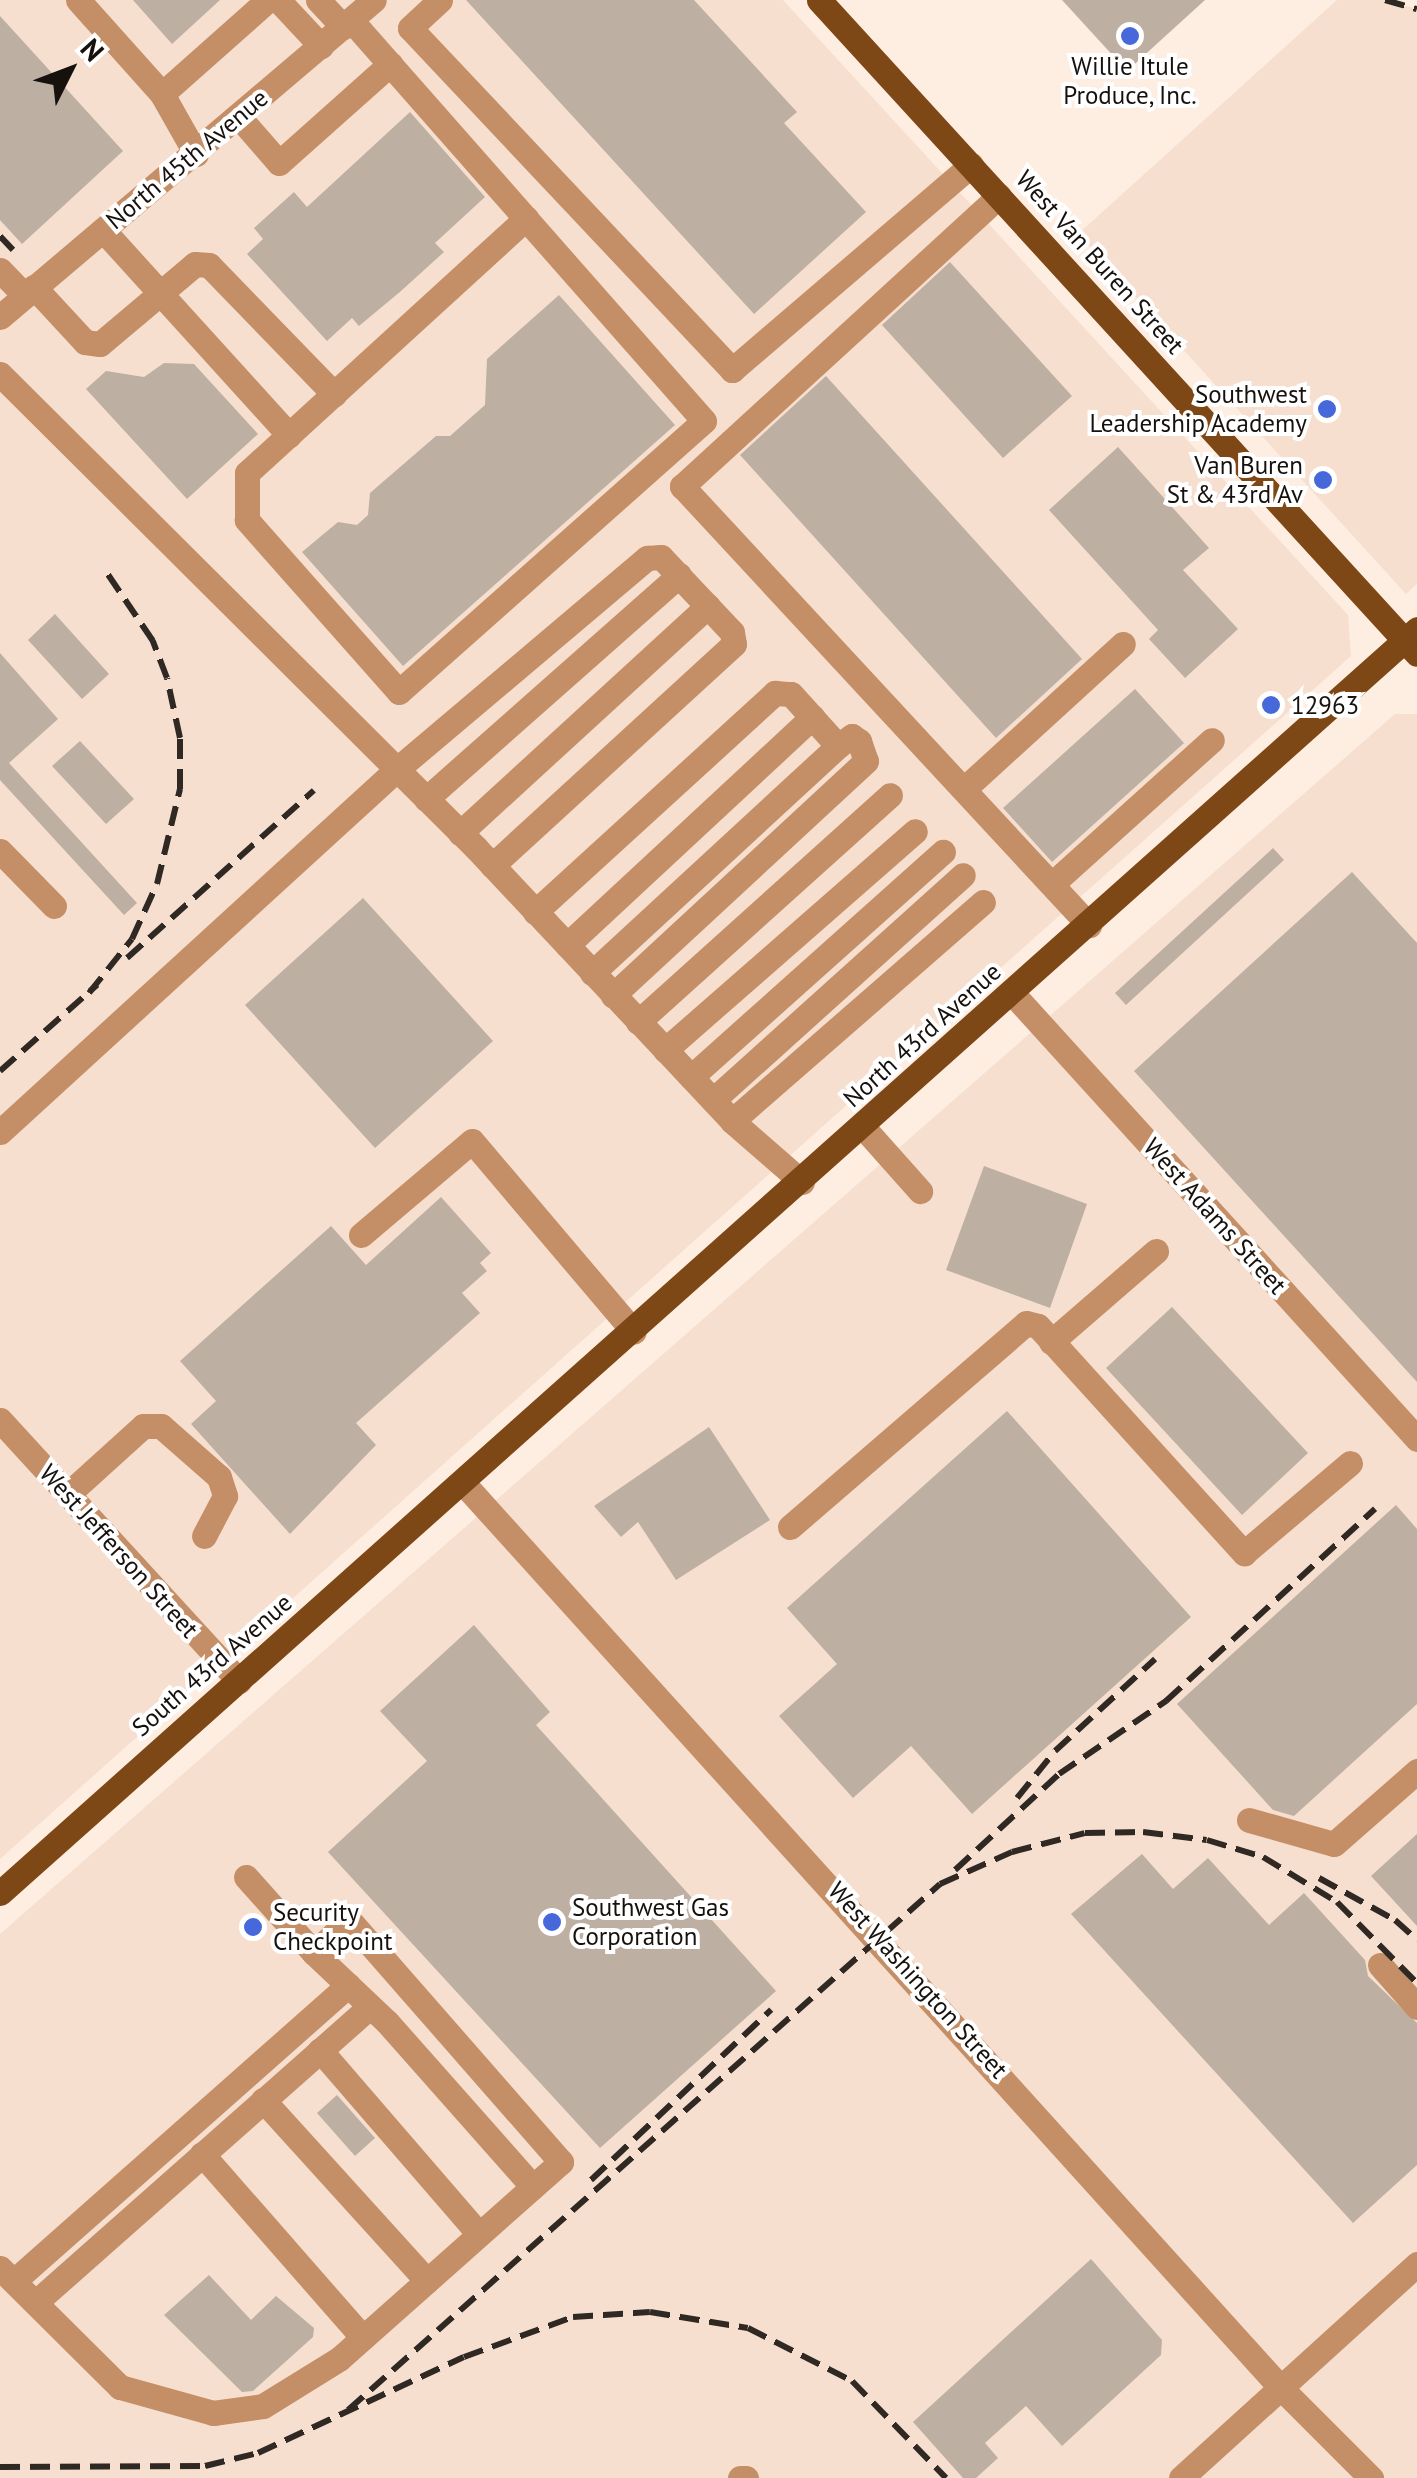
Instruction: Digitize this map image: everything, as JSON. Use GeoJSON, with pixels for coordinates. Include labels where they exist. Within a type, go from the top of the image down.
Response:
{"type":"FeatureCollection","features":[{"type":"Feature","properties":{"kind":"main road","name":"West Van Buren Street"},"geometry":{"type":"LineString","coordinates":[[819,0],[1413,641]]}},
{"type":"Feature","properties":{"kind":"main road","name":"North 43rd Avenue"},"geometry":{"type":"LineString","coordinates":[[464,1484],[1089,924],[1413,641]]}},
{"type":"Feature","properties":{"kind":"main road","name":"South 43rd Avenue"},"geometry":{"type":"LineString","coordinates":[[0,1893],[464,1484]]}},
{"type":"Feature","properties":{"kind":"street"},"geometry":{"type":"LineString","coordinates":[[78,0],[162,94],[196,154]]}},
{"type":"Feature","properties":{"kind":"street"},"geometry":{"type":"LineString","coordinates":[[162,94],[268,0]]}},
{"type":"Feature","properties":{"kind":"street"},"geometry":{"type":"LineString","coordinates":[[278,0],[321,46]]}},
{"type":"Feature","properties":{"kind":"street"},"geometry":{"type":"LineString","coordinates":[[318,0],[390,64],[526,218],[704,421],[399,692],[247,520],[247,473],[526,218]]}},
{"type":"Feature","properties":{"kind":"street","name":"North 45th Avenue"},"geometry":{"type":"LineString","coordinates":[[0,317],[374,0]]}},
{"type":"Feature","properties":{"kind":"street"},"geometry":{"type":"LineString","coordinates":[[440,0],[410,28],[732,370],[971,165]]}},
{"type":"Feature","properties":{"kind":"street"},"geometry":{"type":"LineString","coordinates":[[239,117],[279,163],[390,64]]}},
{"type":"Feature","properties":{"kind":"street"},"geometry":{"type":"LineString","coordinates":[[999,196],[682,486],[1089,924]]}},
{"type":"Feature","properties":{"kind":"street"},"geometry":{"type":"LineString","coordinates":[[103,230],[289,434]]}},
{"type":"Feature","properties":{"kind":"street"},"geometry":{"type":"LineString","coordinates":[[0,270],[85,342],[100,344],[196,264],[209,265],[334,394]]}},
{"type":"Feature","properties":{"kind":"street"},"geometry":{"type":"LineString","coordinates":[[0,374],[460,832],[732,1121],[802,1182]]}},
{"type":"Feature","properties":{"kind":"street"},"geometry":{"type":"LineString","coordinates":[[0,1132],[396,770],[646,558],[661,558],[735,637],[732,648],[492,866]]}},
{"type":"Feature","properties":{"kind":"street"},"geometry":{"type":"LineString","coordinates":[[426,799],[679,575]]}},
{"type":"Feature","properties":{"kind":"street"},"geometry":{"type":"LineString","coordinates":[[460,832],[708,606]]}},
{"type":"Feature","properties":{"kind":"street"},"geometry":{"type":"LineString","coordinates":[[964,789],[1123,644]]}},
{"type":"Feature","properties":{"kind":"street"},"geometry":{"type":"LineString","coordinates":[[535,912],[776,693],[791,694],[838,746]]}},
{"type":"Feature","properties":{"kind":"street"},"geometry":{"type":"LineString","coordinates":[[567,946],[812,718]]}},
{"type":"Feature","properties":{"kind":"street"},"geometry":{"type":"LineString","coordinates":[[592,973],[852,736],[868,759],[613,994]]}},
{"type":"Feature","properties":{"kind":"street"},"geometry":{"type":"LineString","coordinates":[[1052,884],[1212,740]]}},
{"type":"Feature","properties":{"kind":"street"},"geometry":{"type":"LineString","coordinates":[[638,1022],[890,795]]}},
{"type":"Feature","properties":{"kind":"street"},"geometry":{"type":"LineString","coordinates":[[665,1050],[915,831]]}},
{"type":"Feature","properties":{"kind":"street"},"geometry":{"type":"LineString","coordinates":[[0,851],[54,906]]}},
{"type":"Feature","properties":{"kind":"street"},"geometry":{"type":"LineString","coordinates":[[691,1078],[943,852]]}},
{"type":"Feature","properties":{"kind":"street"},"geometry":{"type":"LineString","coordinates":[[712,1100],[964,874]]}},
{"type":"Feature","properties":{"kind":"street"},"geometry":{"type":"LineString","coordinates":[[732,1121],[983,902]]}},
{"type":"Feature","properties":{"kind":"street","name":"West Adams Street"},"geometry":{"type":"LineString","coordinates":[[1014,994],[1417,1438]]}},
{"type":"Feature","properties":{"kind":"street"},"geometry":{"type":"LineString","coordinates":[[863,1128],[920,1191]]}},
{"type":"Feature","properties":{"kind":"street"},"geometry":{"type":"LineString","coordinates":[[361,1235],[472,1141],[634,1332]]}},
{"type":"Feature","properties":{"kind":"street"},"geometry":{"type":"LineString","coordinates":[[1051,1342],[1156,1251]]}},
{"type":"Feature","properties":{"kind":"street"},"geometry":{"type":"LineString","coordinates":[[790,1527],[1016,1327],[1038,1326],[1244,1553],[1350,1463]]}},
{"type":"Feature","properties":{"kind":"street","name":"West Jefferson Street"},"geometry":{"type":"LineString","coordinates":[[0,1420],[9,1448],[68,1494],[239,1681]]}},
{"type":"Feature","properties":{"kind":"street"},"geometry":{"type":"LineString","coordinates":[[68,1494],[143,1426],[161,1426],[219,1477],[225,1496],[204,1536]]}},
{"type":"Feature","properties":{"kind":"street","name":"West Washington Street"},"geometry":{"type":"LineString","coordinates":[[464,1484],[1280,2386],[1371,2478]]}},
{"type":"Feature","properties":{"kind":"street"},"geometry":{"type":"LineString","coordinates":[[1249,1820],[1334,1844],[1417,1771]]}},
{"type":"Feature","properties":{"kind":"street"},"geometry":{"type":"LineString","coordinates":[[246,1877],[314,1954],[370,2006],[532,2187]]}},
{"type":"Feature","properties":{"kind":"street"},"geometry":{"type":"LineString","coordinates":[[314,1954],[349,1920],[561,2162],[362,2338],[263,2406],[213,2412],[120,2387],[7,2274],[348,1985]]}},
{"type":"Feature","properties":{"kind":"street"},"geometry":{"type":"LineString","coordinates":[[1380,1964],[1417,2007]]}},
{"type":"Feature","properties":{"kind":"street"},"geometry":{"type":"LineString","coordinates":[[36,2302],[370,2006]]}},
{"type":"Feature","properties":{"kind":"street"},"geometry":{"type":"LineString","coordinates":[[320,2050],[479,2234]]}},
{"type":"Feature","properties":{"kind":"street"},"geometry":{"type":"LineString","coordinates":[[263,2100],[427,2281]]}},
{"type":"Feature","properties":{"kind":"street"},"geometry":{"type":"LineString","coordinates":[[202,2154],[362,2338]]}},
{"type":"Feature","properties":{"kind":"street"},"geometry":{"type":"LineString","coordinates":[[1182,2478],[1417,2264]]}},
{"type":"Feature","properties":{"kind":"shaded area"},"geometry":{"type":"Polygon","coordinates":[[[0,0],[783,0],[1348,615],[1351,656],[0,1859],[0,0]]]}},
{"type":"Feature","properties":{"kind":"shaded area","name":"Southwest Leadership Academy"},"geometry":{"type":"Polygon","coordinates":[[[1337,0],[1385,0],[1417,9],[1417,584],[1406,594],[1078,234],[1337,0]]]}},
{"type":"Feature","properties":{"kind":"shaded area"},"geometry":{"type":"Polygon","coordinates":[[[1395,714],[1417,714],[1417,2478],[0,2478],[0,1934],[1395,714]]]}},
{"type":"Feature","properties":{"kind":"building"},"geometry":{"type":"Polygon","coordinates":[[[133,0],[220,0],[172,44],[133,0]]]}},
{"type":"Feature","properties":{"kind":"building"},"geometry":{"type":"Polygon","coordinates":[[[466,0],[694,0],[797,112],[784,123],[866,212],[754,314],[466,0]]]}},
{"type":"Feature","properties":{"kind":"building","name":"Willie Itule Produce, Inc."},"geometry":{"type":"Polygon","coordinates":[[[1062,0],[1205,0],[1127,71],[1062,0]]]}},
{"type":"Feature","properties":{"kind":"building"},"geometry":{"type":"Polygon","coordinates":[[[0,16],[123,151],[22,244],[0,220],[0,16]]]}},
{"type":"Feature","properties":{"kind":"building"},"geometry":{"type":"Polygon","coordinates":[[[410,112],[485,197],[435,243],[444,252],[359,326],[352,318],[327,341],[247,254],[263,239],[254,228],[294,192],[307,207],[410,112]]]}},
{"type":"Feature","properties":{"kind":"building"},"geometry":{"type":"Polygon","coordinates":[[[950,262],[1072,396],[1003,458],[882,325],[950,262]]]}},
{"type":"Feature","properties":{"kind":"building"},"geometry":{"type":"Polygon","coordinates":[[[559,295],[675,425],[403,666],[302,552],[338,522],[357,525],[368,515],[370,493],[436,436],[450,436],[485,405],[487,359],[559,295]]]}},
{"type":"Feature","properties":{"kind":"building"},"geometry":{"type":"Polygon","coordinates":[[[164,363],[194,364],[258,434],[187,499],[86,389],[106,371],[144,377],[164,363]]]}},
{"type":"Feature","properties":{"kind":"building"},"geometry":{"type":"Polygon","coordinates":[[[826,376],[1082,659],[996,738],[740,455],[826,376]]]}},
{"type":"Feature","properties":{"kind":"building"},"geometry":{"type":"Polygon","coordinates":[[[1118,447],[1209,548],[1183,570],[1238,629],[1185,678],[1149,639],[1158,630],[1049,510],[1118,447]]]}},
{"type":"Feature","properties":{"kind":"building"},"geometry":{"type":"Polygon","coordinates":[[[55,614],[109,674],[82,699],[28,640],[55,614]]]}},
{"type":"Feature","properties":{"kind":"building"},"geometry":{"type":"Polygon","coordinates":[[[0,653],[58,719],[9,763],[137,903],[124,915],[0,780],[0,653]]]}},
{"type":"Feature","properties":{"kind":"building"},"geometry":{"type":"Polygon","coordinates":[[[1135,689],[1184,743],[1052,862],[1003,808],[1135,689]]]}},
{"type":"Feature","properties":{"kind":"building"},"geometry":{"type":"Polygon","coordinates":[[[80,741],[134,799],[106,824],[52,766],[80,741]]]}},
{"type":"Feature","properties":{"kind":"building"},"geometry":{"type":"Polygon","coordinates":[[[1273,848],[1284,860],[1126,1005],[1115,993],[1273,848]]]}},
{"type":"Feature","properties":{"kind":"building"},"geometry":{"type":"Polygon","coordinates":[[[1352,872],[1417,943],[1417,1382],[1134,1071],[1352,872]]]}},
{"type":"Feature","properties":{"kind":"building"},"geometry":{"type":"Polygon","coordinates":[[[363,898],[493,1041],[375,1148],[245,1005],[363,898]]]}},
{"type":"Feature","properties":{"kind":"building"},"geometry":{"type":"Polygon","coordinates":[[[984,1166],[1087,1204],[1050,1308],[946,1270],[984,1166]]]}},
{"type":"Feature","properties":{"kind":"building"},"geometry":{"type":"Polygon","coordinates":[[[441,1197],[491,1253],[480,1263],[487,1271],[462,1293],[480,1313],[356,1423],[376,1445],[290,1534],[191,1424],[216,1401],[180,1361],[331,1226],[366,1265],[441,1197]]]}},
{"type":"Feature","properties":{"kind":"building"},"geometry":{"type":"Polygon","coordinates":[[[1172,1307],[1308,1453],[1242,1515],[1106,1368],[1172,1307]]]}},
{"type":"Feature","properties":{"kind":"building"},"geometry":{"type":"Polygon","coordinates":[[[1007,1411],[1191,1617],[972,1814],[911,1746],[853,1798],[779,1716],[837,1664],[787,1608],[1007,1411]]]}},
{"type":"Feature","properties":{"kind":"building"},"geometry":{"type":"Polygon","coordinates":[[[709,1427],[770,1520],[676,1580],[638,1522],[621,1537],[594,1506],[709,1427]]]}},
{"type":"Feature","properties":{"kind":"building"},"geometry":{"type":"Polygon","coordinates":[[[1396,1505],[1417,1529],[1417,1704],[1294,1816],[1273,1810],[1177,1704],[1396,1505]]]}},
{"type":"Feature","properties":{"kind":"building","name":"Southwest Gas Corporation"},"geometry":{"type":"Polygon","coordinates":[[[474,1625],[550,1712],[536,1725],[776,1991],[600,2148],[328,1852],[427,1761],[380,1711],[474,1625]]]}},
{"type":"Feature","properties":{"kind":"building"},"geometry":{"type":"Polygon","coordinates":[[[1417,1834],[1417,1926],[1371,1876],[1417,1834]]]}},
{"type":"Feature","properties":{"kind":"building"},"geometry":{"type":"Polygon","coordinates":[[[1142,1854],[1173,1889],[1208,1858],[1269,1925],[1304,1893],[1365,1960],[1368,1976],[1417,2023],[1417,2165],[1353,2223],[1071,1914],[1142,1854]]]}},
{"type":"Feature","properties":{"kind":"building"},"geometry":{"type":"Polygon","coordinates":[[[337,2095],[375,2138],[355,2156],[317,2113],[337,2095]]]}},
{"type":"Feature","properties":{"kind":"building"},"geometry":{"type":"Polygon","coordinates":[[[1091,2259],[1162,2340],[1161,2355],[1062,2446],[1026,2406],[985,2443],[998,2458],[976,2478],[963,2478],[913,2422],[1091,2259]]]}},
{"type":"Feature","properties":{"kind":"building"},"geometry":{"type":"Polygon","coordinates":[[[209,2275],[251,2320],[276,2296],[314,2328],[313,2337],[253,2391],[242,2392],[164,2315],[209,2275]]]}},
{"type":"Feature","properties":{"kind":"railway"},"geometry":{"type":"LineString","coordinates":[[1385,0],[1417,9]]}},
{"type":"Feature","properties":{"kind":"railway"},"geometry":{"type":"LineString","coordinates":[[0,236],[13,250]]}},
{"type":"Feature","properties":{"kind":"railway"},"geometry":{"type":"LineString","coordinates":[[89,993],[132,939],[157,884],[180,789],[180,738],[167,678],[153,641],[105,570]]}},
{"type":"Feature","properties":{"kind":"railway"},"geometry":{"type":"LineString","coordinates":[[127,958],[314,790]]}},
{"type":"Feature","properties":{"kind":"railway"},"geometry":{"type":"LineString","coordinates":[[0,1071],[97,985]]}},
{"type":"Feature","properties":{"kind":"railway"},"geometry":{"type":"LineString","coordinates":[[955,1870],[1059,1774],[1166,1701],[1375,1509]]}},
{"type":"Feature","properties":{"kind":"railway"},"geometry":{"type":"LineString","coordinates":[[1017,1798],[1055,1751],[1155,1659]]}},
{"type":"Feature","properties":{"kind":"railway"},"geometry":{"type":"LineString","coordinates":[[348,2410],[940,1884],[1012,1852],[1085,1833],[1143,1832],[1207,1840],[1263,1857],[1337,1902],[1417,1983]]}},
{"type":"Feature","properties":{"kind":"railway"},"geometry":{"type":"LineString","coordinates":[[1319,1878],[1395,1920],[1417,1940]]}},
{"type":"Feature","properties":{"kind":"railway"},"geometry":{"type":"LineString","coordinates":[[591,2180],[771,2010]]}},
{"type":"Feature","properties":{"kind":"railway"},"geometry":{"type":"LineString","coordinates":[[0,2467],[205,2466],[258,2453],[464,2357],[573,2317],[650,2312],[748,2328],[852,2381],[946,2478]]}},
{"type":"Feature","properties":{"kind":"place","name":"Willie Itule Produce, Inc."},"geometry":{"type":"Point","coordinates":[1130,36]}},
{"type":"Feature","properties":{"kind":"place","name":"Southwest Leadership Academy"},"geometry":{"type":"Point","coordinates":[1327,409]}},
{"type":"Feature","properties":{"kind":"place","name":"Van Buren St & 43rd Av"},"geometry":{"type":"Point","coordinates":[1323,480]}},
{"type":"Feature","properties":{"kind":"place","name":"12963"},"geometry":{"type":"Point","coordinates":[1271,705]}},
{"type":"Feature","properties":{"kind":"place","name":"Southwest Gas Corporation"},"geometry":{"type":"Point","coordinates":[552,1922]}},
{"type":"Feature","properties":{"kind":"place","name":"Security Checkpoint"},"geometry":{"type":"Point","coordinates":[253,1927]}}]}
